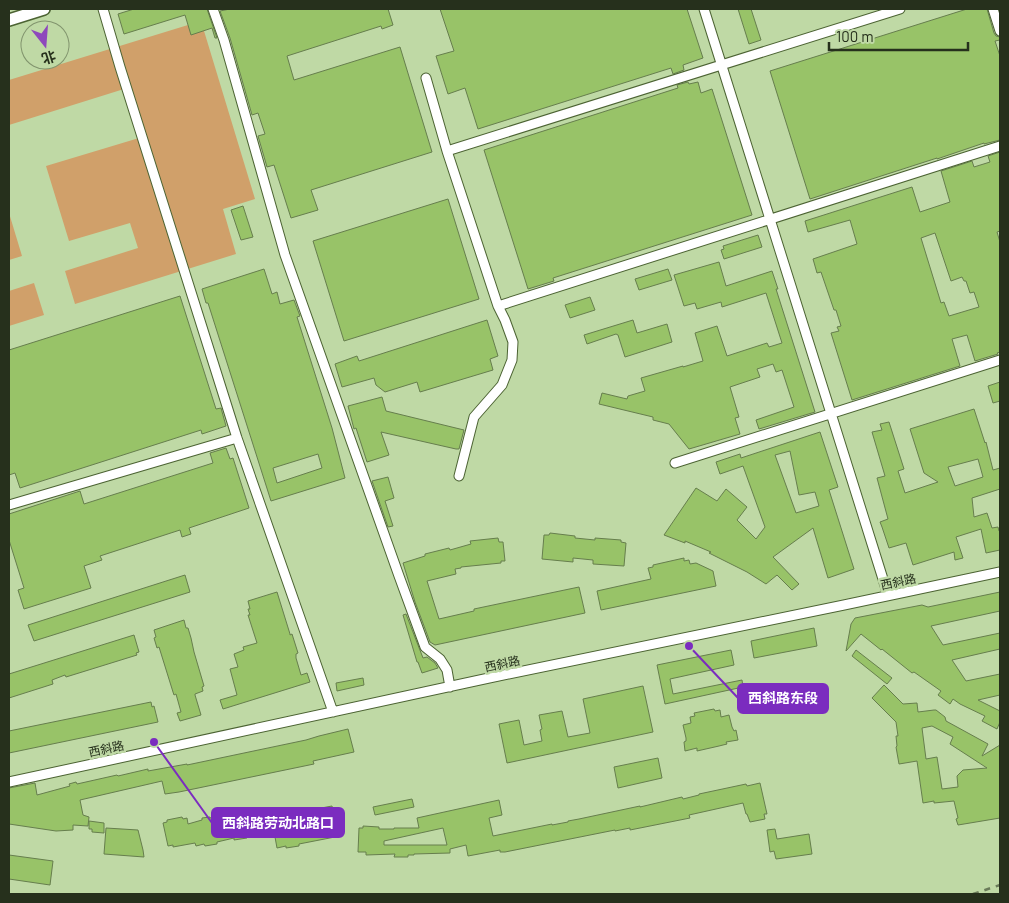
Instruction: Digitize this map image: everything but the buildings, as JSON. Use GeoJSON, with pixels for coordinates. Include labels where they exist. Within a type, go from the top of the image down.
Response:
{"type":"FeatureCollection","features":[{"type":"Feature","properties":{"kind":"main road"},"geometry":{"type":"LineString","coordinates":[[9,20],[44,9]]}},
{"type":"Feature","properties":{"kind":"street"},"geometry":{"type":"LineString","coordinates":[[103,9],[237,438],[333,712]]}},
{"type":"Feature","properties":{"kind":"street"},"geometry":{"type":"LineString","coordinates":[[214,9],[285,255],[425,647],[440,660],[446,670],[450,687]]}},
{"type":"Feature","properties":{"kind":"street"},"geometry":{"type":"LineString","coordinates":[[704,9],[888,595]]}},
{"type":"Feature","properties":{"kind":"street"},"geometry":{"type":"LineString","coordinates":[[447,151],[900,9]]}},
{"type":"Feature","properties":{"kind":"street"},"geometry":{"type":"LineString","coordinates":[[993,9],[1000,31]]}},
{"type":"Feature","properties":{"kind":"street"},"geometry":{"type":"LineString","coordinates":[[426,78],[447,151],[498,306],[513,342],[512,360],[502,385],[474,417],[459,476]]}},
{"type":"Feature","properties":{"kind":"street"},"geometry":{"type":"LineString","coordinates":[[498,306],[1000,146]]}},
{"type":"Feature","properties":{"kind":"street"},"geometry":{"type":"LineString","coordinates":[[675,463],[1000,360]]}},
{"type":"Feature","properties":{"kind":"street"},"geometry":{"type":"LineString","coordinates":[[9,505],[237,438]]}},
{"type":"Feature","properties":{"kind":"street","name":"西斜路"},"geometry":{"type":"LineString","coordinates":[[9,782],[450,687],[1000,572]]}},
{"type":"Feature","properties":{"kind":"shaded area"},"geometry":{"type":"Polygon","coordinates":[[[201,21],[255,199],[223,209],[236,254],[75,304],[65,271],[138,248],[130,223],[69,241],[46,166],[139,138],[124,89],[9,125],[9,80],[42,70],[70,70],[70,61],[201,21]]]}},
{"type":"Feature","properties":{"kind":"shaded area"},"geometry":{"type":"Polygon","coordinates":[[[9,213],[22,256],[9,260],[9,213]]]}},
{"type":"Feature","properties":{"kind":"shaded area"},"geometry":{"type":"Polygon","coordinates":[[[34,283],[44,315],[9,326],[9,291],[34,283]]]}},
{"type":"Feature","properties":{"kind":"railway"},"geometry":{"type":"LineString","coordinates":[[973,894],[1000,885]]}},
{"type":"Feature","properties":{"kind":"place","name":"西斜路东段"},"geometry":{"type":"Point","coordinates":[689,646]}},
{"type":"Feature","properties":{"kind":"place","name":"西斜路劳动北路口"},"geometry":{"type":"Point","coordinates":[154,742]}}]}
